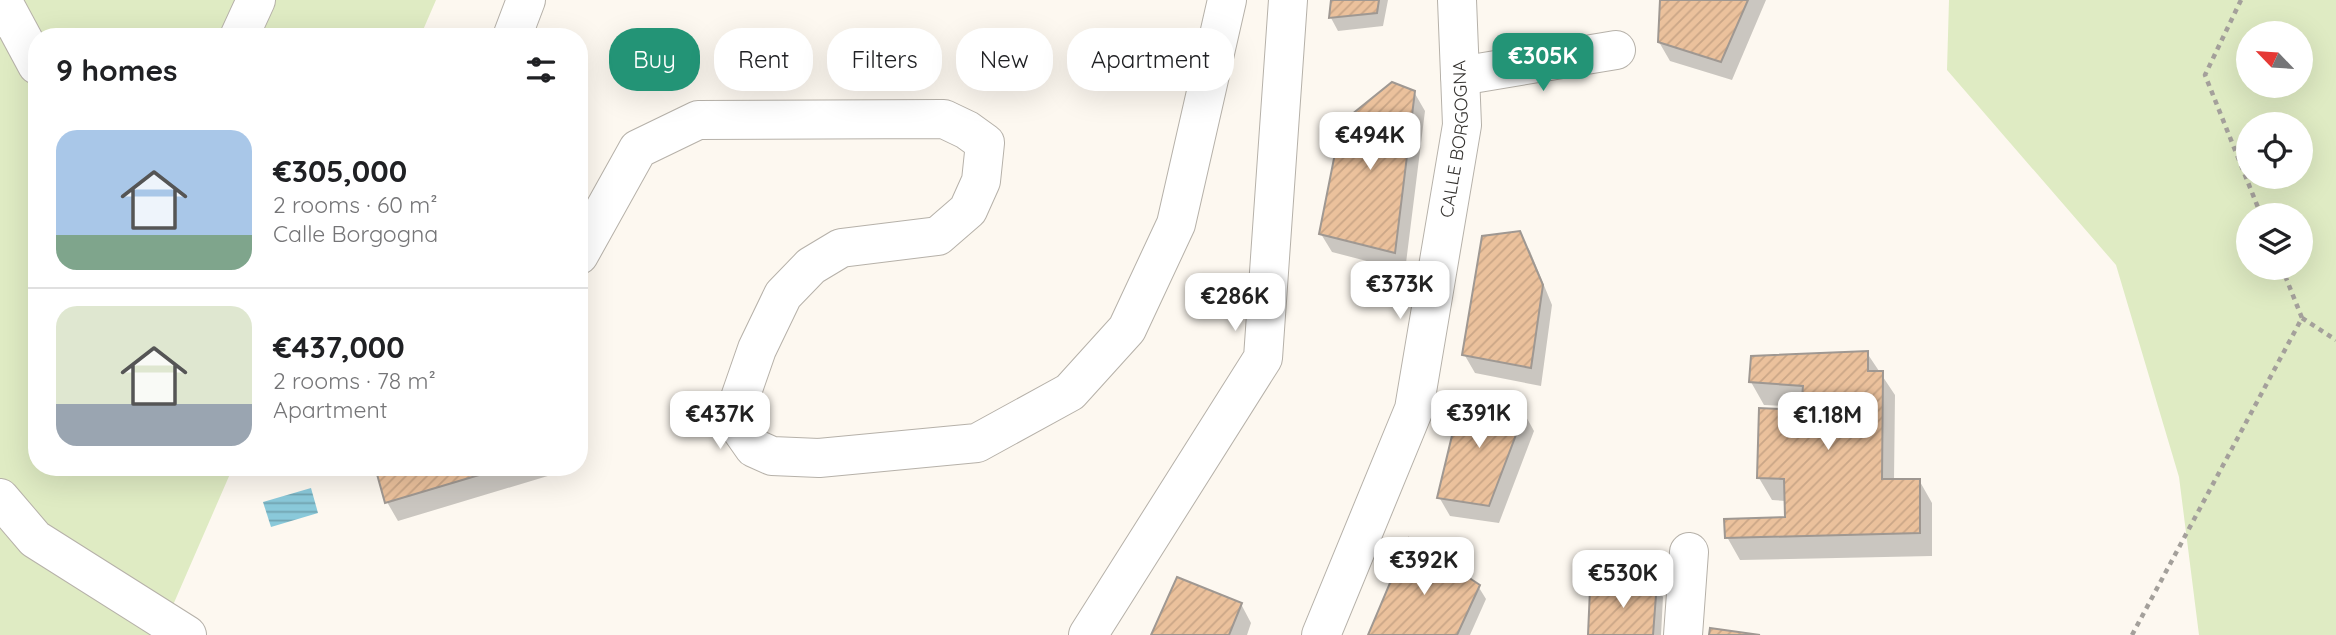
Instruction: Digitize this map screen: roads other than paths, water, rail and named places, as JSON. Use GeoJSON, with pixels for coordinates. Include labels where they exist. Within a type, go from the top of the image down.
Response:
{"type":"FeatureCollection","features":[{"type":"Feature","properties":{"kind":"street"},"geometry":{"type":"LineString","coordinates":[[2,0],[28,48]]}},
{"type":"Feature","properties":{"kind":"street"},"geometry":{"type":"LineString","coordinates":[[243,28],[256,0]]}},
{"type":"Feature","properties":{"kind":"street"},"geometry":{"type":"LineString","coordinates":[[515,28],[526,0]]}},
{"type":"Feature","properties":{"kind":"street"},"geometry":{"type":"LineString","coordinates":[[588,239],[638,149],[698,120],[944,119],[967,130],[985,143],[981,181],[968,210],[938,236],[841,248],[811,266],[783,295],[757,349],[733,418],[754,448],[772,456],[819,458],[976,443],[1070,392],[1127,329],[1176,224],[1227,0]]}},
{"type":"Feature","properties":{"kind":"street"},"geometry":{"type":"LineString","coordinates":[[1088,635],[1263,358],[1288,0]]}},
{"type":"Feature","properties":{"kind":"street","name":"CALLE BORGOGNA"},"geometry":{"type":"LineString","coordinates":[[1321,635],[1414,409],[1462,125],[1457,0]]}},
{"type":"Feature","properties":{"kind":"street"},"geometry":{"type":"LineString","coordinates":[[1460,76],[1616,50]]}},
{"type":"Feature","properties":{"kind":"street"},"geometry":{"type":"LineString","coordinates":[[0,498],[34,539],[187,635]]}},
{"type":"Feature","properties":{"kind":"street"},"geometry":{"type":"LineString","coordinates":[[1683,635],[1689,552]]}},
{"type":"Feature","properties":{"kind":"water"},"geometry":{"type":"Polygon","coordinates":[[[311,488],[318,513],[271,527],[263,502],[311,488]]]}}]}
